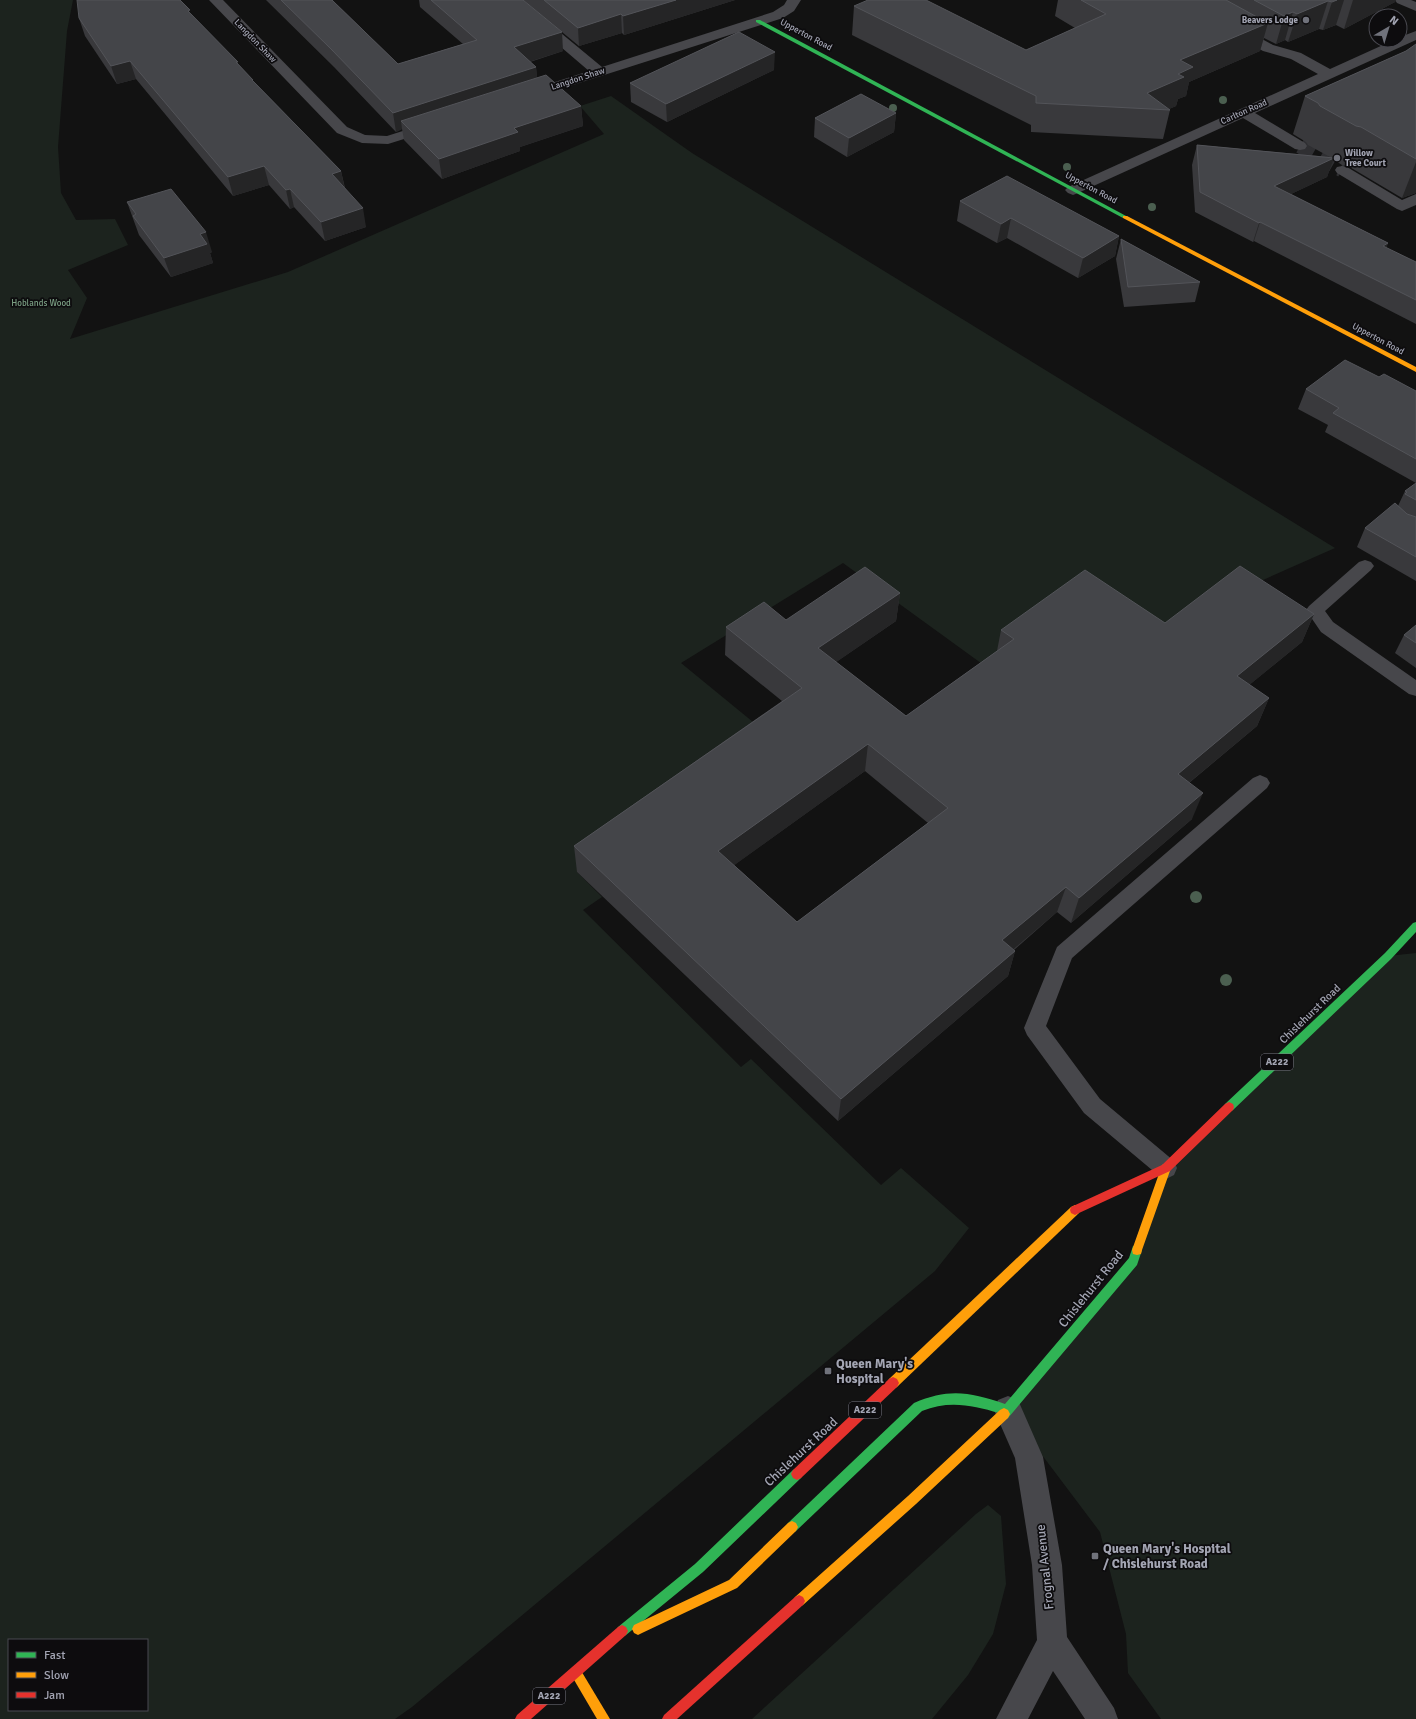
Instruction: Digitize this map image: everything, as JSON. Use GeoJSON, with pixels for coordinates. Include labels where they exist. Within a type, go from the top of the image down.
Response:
{"type":"FeatureCollection","features":[{"type":"Feature","properties":{"kind":"main road","name":"Upperton Road"},"geometry":{"type":"LineString","coordinates":[[758,21],[1073,190],[1416,370]]}},
{"type":"Feature","properties":{"kind":"main road","name":"Chislehurst Road"},"geometry":{"type":"LineString","coordinates":[[521,1719],[576,1673],[607,1644],[699,1568],[995,1285],[1076,1210],[1166,1168],[1388,956],[1416,926]]}},
{"type":"Feature","properties":{"kind":"main road","name":"Chislehurst Road"},"geometry":{"type":"LineString","coordinates":[[668,1719],[912,1500],[1008,1410],[1133,1261],[1166,1168]]}},
{"type":"Feature","properties":{"kind":"main road","name":"Chislehurst Road"},"geometry":{"type":"LineString","coordinates":[[607,1644],[732,1584],[914,1409],[932,1400],[948,1398],[977,1400],[1008,1410]]}},
{"type":"Feature","properties":{"kind":"main road"},"geometry":{"type":"LineString","coordinates":[[576,1673],[604,1719]]}},
{"type":"Feature","properties":{"kind":"street","name":"Langdon Shaw"},"geometry":{"type":"LineString","coordinates":[[216,0],[342,130],[362,139],[388,140],[441,123]]}},
{"type":"Feature","properties":{"kind":"street"},"geometry":{"type":"LineString","coordinates":[[513,0],[599,72]]}},
{"type":"Feature","properties":{"kind":"street","name":"Langdon Shaw"},"geometry":{"type":"LineString","coordinates":[[516,99],[778,15],[789,8],[794,0]]}},
{"type":"Feature","properties":{"kind":"street"},"geometry":{"type":"LineString","coordinates":[[1181,0],[1268,48],[1296,56],[1329,74]]}},
{"type":"Feature","properties":{"kind":"street","name":"Carlton Road"},"geometry":{"type":"LineString","coordinates":[[1073,190],[1416,35]]}},
{"type":"Feature","properties":{"kind":"street"},"geometry":{"type":"LineString","coordinates":[[1244,113],[1300,146]]}},
{"type":"Feature","properties":{"kind":"street"},"geometry":{"type":"LineString","coordinates":[[1342,170],[1402,206],[1416,199]]}},
{"type":"Feature","properties":{"kind":"street","name":"Frognal Avenue"},"geometry":{"type":"LineString","coordinates":[[1008,1410],[1029,1456],[1047,1564],[1052,1642]]}},
{"type":"Feature","properties":{"kind":"street"},"geometry":{"type":"LineString","coordinates":[[1011,1719],[1052,1642],[1103,1719]]}},
{"type":"Feature","properties":{"kind":"lane"},"geometry":{"type":"LineString","coordinates":[[1402,0],[1416,7]]}},
{"type":"Feature","properties":{"kind":"lane"},"geometry":{"type":"LineString","coordinates":[[1365,566],[1315,610],[1326,627],[1416,689]]}},
{"type":"Feature","properties":{"kind":"lane"},"geometry":{"type":"LineString","coordinates":[[1166,1168],[1092,1106],[1035,1028],[1064,954],[1260,783]]}},
{"type":"Feature","properties":{"kind":"green space","name":"Hoblands Wood"},"geometry":{"type":"Polygon","coordinates":[[[0,0],[73,0],[67,31],[58,147],[61,193],[76,220],[115,219],[128,245],[68,270],[87,298],[70,339],[288,272],[604,134],[580,106],[611,96],[692,153],[1335,548],[1229,595],[1155,651],[985,666],[843,563],[681,663],[770,736],[577,872],[602,897],[583,910],[741,1067],[751,1059],[881,1185],[901,1168],[969,1228],[935,1271],[412,1707],[395,1719],[0,1719],[0,0]]]}},
{"type":"Feature","properties":{"kind":"green space"},"geometry":{"type":"Polygon","coordinates":[[[1416,953],[1416,1719],[1161,1719],[1128,1673],[1126,1634],[1100,1532],[1008,1410],[1133,1261],[1166,1168],[1388,956],[1416,953]]]}},
{"type":"Feature","properties":{"kind":"green space"},"geometry":{"type":"Polygon","coordinates":[[[988,1505],[1001,1516],[1006,1584],[993,1634],[968,1675],[932,1719],[752,1719],[976,1514],[988,1505]]]}},
{"type":"Feature","properties":{"kind":"building"},"geometry":{"type":"Polygon","coordinates":[[[77,0],[180,0],[190,10],[188,11],[238,62],[236,62],[252,80],[341,171],[332,174],[363,208],[321,222],[290,189],[286,190],[264,166],[228,177],[130,61],[111,66],[79,18],[77,0]]]}},
{"type":"Feature","properties":{"kind":"building"},"geometry":{"type":"Polygon","coordinates":[[[281,0],[332,0],[398,64],[477,40],[431,0],[523,0],[562,32],[514,47],[536,67],[393,113],[281,0]]]}},
{"type":"Feature","properties":{"kind":"building"},"geometry":{"type":"Polygon","coordinates":[[[544,0],[676,0],[623,16],[621,14],[578,28],[544,0]]]}},
{"type":"Feature","properties":{"kind":"building"},"geometry":{"type":"Polygon","coordinates":[[[868,0],[926,0],[1026,50],[1106,14],[1081,0],[1226,0],[1268,23],[1180,60],[1193,67],[1178,74],[1184,77],[1147,93],[1170,110],[1036,103],[1036,96],[854,6],[868,0]]]}},
{"type":"Feature","properties":{"kind":"building"},"geometry":{"type":"Polygon","coordinates":[[[1254,0],[1337,0],[1332,2],[1328,1],[1297,14],[1293,12],[1284,16],[1254,0]]]}},
{"type":"Feature","properties":{"kind":"building"},"geometry":{"type":"Polygon","coordinates":[[[739,32],[775,52],[666,104],[630,83],[739,32]]]}},
{"type":"Feature","properties":{"kind":"building"},"geometry":{"type":"Polygon","coordinates":[[[1416,44],[1416,159],[1361,127],[1356,126],[1320,106],[1318,103],[1305,96],[1406,51],[1416,44]]]}},
{"type":"Feature","properties":{"kind":"building"},"geometry":{"type":"Polygon","coordinates":[[[546,75],[581,106],[514,128],[518,132],[439,159],[401,121],[546,75]]]}},
{"type":"Feature","properties":{"kind":"building"},"geometry":{"type":"Polygon","coordinates":[[[861,94],[896,113],[849,138],[815,118],[861,94]]]}},
{"type":"Feature","properties":{"kind":"building"},"geometry":{"type":"Polygon","coordinates":[[[1197,145],[1334,158],[1274,186],[1388,243],[1383,246],[1416,262],[1416,300],[1260,222],[1259,223],[1200,192],[1197,145]]]}},
{"type":"Feature","properties":{"kind":"building"},"geometry":{"type":"Polygon","coordinates":[[[1007,176],[1119,236],[1083,258],[1011,218],[1001,224],[960,201],[1007,176]]]}},
{"type":"Feature","properties":{"kind":"building"},"geometry":{"type":"Polygon","coordinates":[[[171,189],[206,232],[200,234],[207,244],[164,258],[133,216],[136,214],[127,202],[171,189]]]}},
{"type":"Feature","properties":{"kind":"building"},"geometry":{"type":"Polygon","coordinates":[[[1121,239],[1200,282],[1128,287],[1121,239]]]}},
{"type":"Feature","properties":{"kind":"building"},"geometry":{"type":"Polygon","coordinates":[[[1345,360],[1379,377],[1384,374],[1416,391],[1416,459],[1333,413],[1339,408],[1306,389],[1345,360]]]}},
{"type":"Feature","properties":{"kind":"building"},"geometry":{"type":"Polygon","coordinates":[[[1416,483],[1416,500],[1405,494],[1407,492],[1405,491],[1416,483]]]}},
{"type":"Feature","properties":{"kind":"building"},"geometry":{"type":"Polygon","coordinates":[[[1395,503],[1407,514],[1416,517],[1416,557],[1365,528],[1395,503]]]}},
{"type":"Feature","properties":{"kind":"building"},"geometry":{"type":"Polygon","coordinates":[[[1240,566],[1314,614],[1237,676],[1269,698],[1178,774],[1203,793],[1079,898],[1066,887],[1002,940],[1015,951],[841,1099],[574,846],[802,688],[726,627],[764,602],[786,620],[865,567],[900,593],[818,648],[906,716],[1014,639],[1001,630],[1085,570],[1165,623],[1240,566]],[[868,744],[718,851],[797,922],[948,808],[868,744]]]}},
{"type":"Feature","properties":{"kind":"building"},"geometry":{"type":"Polygon","coordinates":[[[1416,625],[1416,643],[1404,635],[1416,625]]]}},
{"type":"Feature","properties":{"kind":"tunnel"},"geometry":{"type":"LineString","coordinates":[[1300,146],[1342,170]]}},
{"type":"Feature","properties":{"kind":"traffic: fast"},"geometry":{"type":"LineString","coordinates":[[758,21],[1125,217]]}},
{"type":"Feature","properties":{"kind":"traffic: fast"},"geometry":{"type":"LineString","coordinates":[[1229,1107],[1388,956],[1416,926]]}},
{"type":"Feature","properties":{"kind":"traffic: fast"},"geometry":{"type":"LineString","coordinates":[[1004,1414],[1133,1261],[1137,1250]]}},
{"type":"Feature","properties":{"kind":"traffic: fast"},"geometry":{"type":"LineString","coordinates":[[792,1527],[918,1407],[940,1399],[952,1398],[974,1400],[1008,1410]]}},
{"type":"Feature","properties":{"kind":"traffic: fast"},"geometry":{"type":"LineString","coordinates":[[622,1631],[699,1568],[797,1474]]}},
{"type":"Feature","properties":{"kind":"traffic: slow"},"geometry":{"type":"LineString","coordinates":[[1125,217],[1416,370]]}},
{"type":"Feature","properties":{"kind":"traffic: slow"},"geometry":{"type":"LineString","coordinates":[[1137,1250],[1166,1168]]}},
{"type":"Feature","properties":{"kind":"traffic: slow"},"geometry":{"type":"LineString","coordinates":[[893,1383],[1075,1210]]}},
{"type":"Feature","properties":{"kind":"traffic: slow"},"geometry":{"type":"LineString","coordinates":[[799,1601],[912,1500],[1004,1414]]}},
{"type":"Feature","properties":{"kind":"traffic: slow"},"geometry":{"type":"LineString","coordinates":[[638,1629],[733,1584],[792,1527]]}},
{"type":"Feature","properties":{"kind":"traffic: slow"},"geometry":{"type":"LineString","coordinates":[[576,1673],[604,1719]]}},
{"type":"Feature","properties":{"kind":"traffic: jam"},"geometry":{"type":"LineString","coordinates":[[1075,1210],[1166,1168],[1229,1107]]}},
{"type":"Feature","properties":{"kind":"traffic: jam"},"geometry":{"type":"LineString","coordinates":[[797,1474],[893,1383]]}},
{"type":"Feature","properties":{"kind":"traffic: jam"},"geometry":{"type":"LineString","coordinates":[[668,1719],[799,1601]]}},
{"type":"Feature","properties":{"kind":"traffic: jam"},"geometry":{"type":"LineString","coordinates":[[521,1719],[622,1631]]}},
{"type":"Feature","properties":{"kind":"place","name":"Beavers Lodge"},"geometry":{"type":"Point","coordinates":[1306,20]}},
{"type":"Feature","properties":{"kind":"place","name":"Willow Tree Court"},"geometry":{"type":"Point","coordinates":[1337,158]}},
{"type":"Feature","properties":{"kind":"place","name":"Queen Mary's Hospital"},"geometry":{"type":"Point","coordinates":[828,1371]}},
{"type":"Feature","properties":{"kind":"place","name":"Queen Mary's Hospital / Chislehurst Road"},"geometry":{"type":"Point","coordinates":[1095,1556]}}]}
